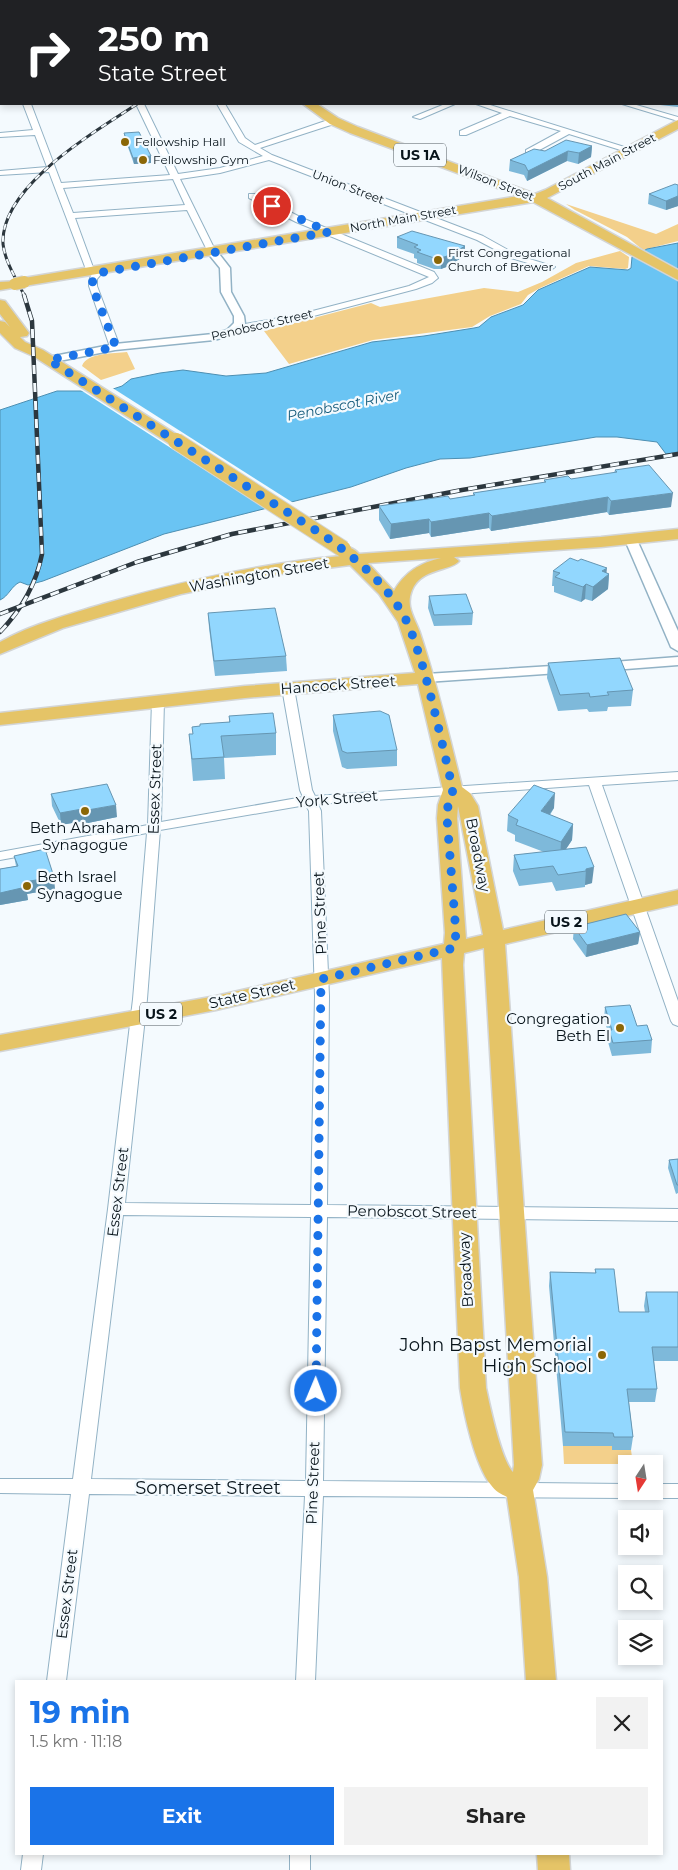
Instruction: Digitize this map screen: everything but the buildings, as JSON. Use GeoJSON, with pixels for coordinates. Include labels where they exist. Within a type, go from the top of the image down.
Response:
{"type":"FeatureCollection","features":[{"type":"Feature","properties":{"kind":"main road","name":"Wilson Street"},"geometry":{"type":"LineString","coordinates":[[310,105],[334,122],[536,198],[678,276]]}},
{"type":"Feature","properties":{"kind":"main road","name":"South Main Street"},"geometry":{"type":"LineString","coordinates":[[536,198],[548,194],[678,124]]}},
{"type":"Feature","properties":{"kind":"main road","name":"North Main Street"},"geometry":{"type":"LineString","coordinates":[[0,286],[194,257],[212,252],[536,198]]}},
{"type":"Feature","properties":{"kind":"main road"},"geometry":{"type":"LineString","coordinates":[[0,304],[44,357]]}},
{"type":"Feature","properties":{"kind":"main road"},"geometry":{"type":"LineString","coordinates":[[0,325],[20,345],[44,357],[349,554],[385,590],[402,612],[414,639],[426,678],[453,790]]}},
{"type":"Feature","properties":{"kind":"main road","name":"Washington Street"},"geometry":{"type":"LineString","coordinates":[[0,649],[37,631],[162,594],[349,554],[633,544],[678,534]]}},
{"type":"Feature","properties":{"kind":"main road","name":"Washington Street"},"geometry":{"type":"LineString","coordinates":[[402,612],[400,599],[406,583],[418,573],[440,563],[678,541]]}},
{"type":"Feature","properties":{"kind":"main road","name":"Hancock Street"},"geometry":{"type":"LineString","coordinates":[[0,719],[288,688],[426,678]]}},
{"type":"Feature","properties":{"kind":"main road"},"geometry":{"type":"LineString","coordinates":[[0,709],[25,713],[51,714]]}},
{"type":"Feature","properties":{"kind":"main road","name":"Broadway"},"geometry":{"type":"LineString","coordinates":[[453,790],[463,797],[468,806],[494,939],[528,1465],[525,1479],[518,1490],[504,1482],[496,1471],[474,1397],[463,1213],[452,965],[456,933],[447,818],[448,805],[453,790]]}},
{"type":"Feature","properties":{"kind":"main road","name":"State Street"},"geometry":{"type":"LineString","coordinates":[[0,1043],[216,1004],[678,897]]}},
{"type":"Feature","properties":{"kind":"main road"},"geometry":{"type":"LineString","coordinates":[[518,1490],[533,1578],[541,1680]]}},
{"type":"Feature","properties":{"kind":"main road"},"geometry":{"type":"LineString","coordinates":[[553,1855],[554,1870]]}},
{"type":"Feature","properties":{"kind":"street"},"geometry":{"type":"LineString","coordinates":[[27,105],[58,186],[94,272],[92,286],[116,347]]}},
{"type":"Feature","properties":{"kind":"street"},"geometry":{"type":"LineString","coordinates":[[140,105],[212,252],[226,271],[226,292],[240,319],[240,324],[237,328]]}},
{"type":"Feature","properties":{"kind":"street","name":"Union Street"},"geometry":{"type":"LineString","coordinates":[[222,105],[242,140],[269,157],[480,238],[493,248],[514,258],[551,267]]}},
{"type":"Feature","properties":{"kind":"street"},"geometry":{"type":"LineString","coordinates":[[416,117],[447,105]]}},
{"type":"Feature","properties":{"kind":"street"},"geometry":{"type":"LineString","coordinates":[[484,105],[630,150]]}},
{"type":"Feature","properties":{"kind":"street"},"geometry":{"type":"LineString","coordinates":[[629,105],[678,119]]}},
{"type":"Feature","properties":{"kind":"street"},"geometry":{"type":"LineString","coordinates":[[463,133],[509,112]]}},
{"type":"Feature","properties":{"kind":"street"},"geometry":{"type":"LineString","coordinates":[[252,148],[334,122]]}},
{"type":"Feature","properties":{"kind":"street"},"geometry":{"type":"LineString","coordinates":[[530,152],[568,131]]}},
{"type":"Feature","properties":{"kind":"street"},"geometry":{"type":"LineString","coordinates":[[0,135],[38,132]]}},
{"type":"Feature","properties":{"kind":"street"},"geometry":{"type":"LineString","coordinates":[[58,186],[175,176],[232,168],[269,157]]}},
{"type":"Feature","properties":{"kind":"street"},"geometry":{"type":"LineString","coordinates":[[0,173],[52,169]]}},
{"type":"Feature","properties":{"kind":"street"},"geometry":{"type":"LineString","coordinates":[[252,196],[329,232]]}},
{"type":"Feature","properties":{"kind":"street"},"geometry":{"type":"LineString","coordinates":[[70,216],[189,207]]}},
{"type":"Feature","properties":{"kind":"street","name":"Penobscot Street"},"geometry":{"type":"LineString","coordinates":[[44,357],[214,336],[237,328],[259,326],[329,310],[401,290],[434,278],[431,274],[329,232]]}},
{"type":"Feature","properties":{"kind":"street"},"geometry":{"type":"LineString","coordinates":[[633,544],[678,647]]}},
{"type":"Feature","properties":{"kind":"street","name":"Hancock Street"},"geometry":{"type":"LineString","coordinates":[[426,678],[678,662]]}},
{"type":"Feature","properties":{"kind":"street","name":"Pine Street"},"geometry":{"type":"LineString","coordinates":[[288,688],[306,790],[315,812],[321,979],[314,1489],[306,1680]]}},
{"type":"Feature","properties":{"kind":"street","name":"Essex Street"},"geometry":{"type":"LineString","coordinates":[[56,1680],[116,1209],[138,1018],[154,827],[158,701]]}},
{"type":"Feature","properties":{"kind":"street","name":"York Street"},"geometry":{"type":"LineString","coordinates":[[0,856],[292,802],[678,776]]}},
{"type":"Feature","properties":{"kind":"street"},"geometry":{"type":"LineString","coordinates":[[594,781],[678,1021]]}},
{"type":"Feature","properties":{"kind":"street","name":"Penobscot Street"},"geometry":{"type":"LineString","coordinates":[[116,1209],[678,1215]]}},
{"type":"Feature","properties":{"kind":"street","name":"Somerset Street"},"geometry":{"type":"LineString","coordinates":[[0,1486],[618,1491]]}},
{"type":"Feature","properties":{"kind":"street"},"geometry":{"type":"LineString","coordinates":[[663,1491],[678,1491]]}},
{"type":"Feature","properties":{"kind":"street"},"geometry":{"type":"LineString","coordinates":[[31,1870],[33,1855]]}},
{"type":"Feature","properties":{"kind":"street"},"geometry":{"type":"LineString","coordinates":[[300,1855],[300,1870]]}},
{"type":"Feature","properties":{"kind":"shaded area"},"geometry":{"type":"Polygon","coordinates":[[[566,204],[656,234],[678,224],[678,241],[643,250],[627,237],[566,204]]]}},
{"type":"Feature","properties":{"kind":"shaded area"},"geometry":{"type":"Polygon","coordinates":[[[620,251],[629,257],[628,268],[589,266],[540,288],[528,295],[521,304],[490,316],[472,327],[373,340],[289,364],[264,331],[371,303],[380,307],[484,288],[518,292],[542,282],[576,263],[620,251]]]}},
{"type":"Feature","properties":{"kind":"shaded area"},"geometry":{"type":"Polygon","coordinates":[[[127,352],[135,369],[101,380],[82,366],[85,361],[95,356],[127,352]]]}},
{"type":"Feature","properties":{"kind":"shaded area"},"geometry":{"type":"Polygon","coordinates":[[[563,1446],[612,1446],[612,1450],[631,1450],[632,1455],[618,1455],[618,1464],[564,1464],[563,1446]]]}},
{"type":"Feature","properties":{"kind":"water","name":"Penobscot River"},"geometry":{"type":"Polygon","coordinates":[[[678,243],[678,452],[666,454],[657,442],[617,437],[596,437],[470,458],[440,459],[406,468],[351,487],[164,534],[43,581],[28,585],[20,582],[0,600],[0,410],[57,391],[107,391],[122,386],[131,379],[160,373],[183,370],[226,376],[266,373],[372,342],[479,327],[491,317],[523,305],[538,290],[590,267],[628,270],[631,268],[632,257],[647,249],[678,243]]]}},
{"type":"Feature","properties":{"kind":"pier"},"geometry":{"type":"Polygon","coordinates":[[[111,387],[295,504],[269,511],[79,389],[111,387]]]}},
{"type":"Feature","properties":{"kind":"railway"},"geometry":{"type":"LineString","coordinates":[[25,297],[9,264],[3,244],[6,222],[17,202],[33,182],[53,163],[75,145],[136,105]]}},
{"type":"Feature","properties":{"kind":"railway"},"geometry":{"type":"LineString","coordinates":[[20,606],[32,586],[42,554],[32,321],[24,295]]}},
{"type":"Feature","properties":{"kind":"railway"},"geometry":{"type":"LineString","coordinates":[[20,606],[137,562],[232,534],[462,490],[678,454]]}},
{"type":"Feature","properties":{"kind":"railway"},"geometry":{"type":"LineString","coordinates":[[0,614],[20,606]]}},
{"type":"Feature","properties":{"kind":"railway"},"geometry":{"type":"LineString","coordinates":[[0,632],[20,606]]}},
{"type":"Feature","properties":{"kind":"place","name":"Fellowship Hall"},"geometry":{"type":"Point","coordinates":[125,142]}},
{"type":"Feature","properties":{"kind":"place","name":"Fellowship Gym"},"geometry":{"type":"Point","coordinates":[143,160]}},
{"type":"Feature","properties":{"kind":"place","name":"First Congregational Church of Brewer"},"geometry":{"type":"Point","coordinates":[438,260]}},
{"type":"Feature","properties":{"kind":"place","name":"Beth Abraham Synagogue"},"geometry":{"type":"Point","coordinates":[85,811]}},
{"type":"Feature","properties":{"kind":"place","name":"Beth Israel Synagogue"},"geometry":{"type":"Point","coordinates":[27,886]}},
{"type":"Feature","properties":{"kind":"place","name":"Congregation Beth El"},"geometry":{"type":"Point","coordinates":[620,1028]}},
{"type":"Feature","properties":{"kind":"place","name":"John Bapst Memorial High School"},"geometry":{"type":"Point","coordinates":[602,1355]}},
{"type":"Feature","properties":{"kind":"route"},"geometry":{"type":"LineString","coordinates":[[272,206],[299,220],[329,232],[98,273],[93,279],[92,286],[116,347],[49,360],[323,535],[350,555],[377,581],[402,612],[414,639],[426,678],[453,790],[449,799],[447,818],[456,933],[455,944],[454,948],[321,979],[316,1391]]}}]}
